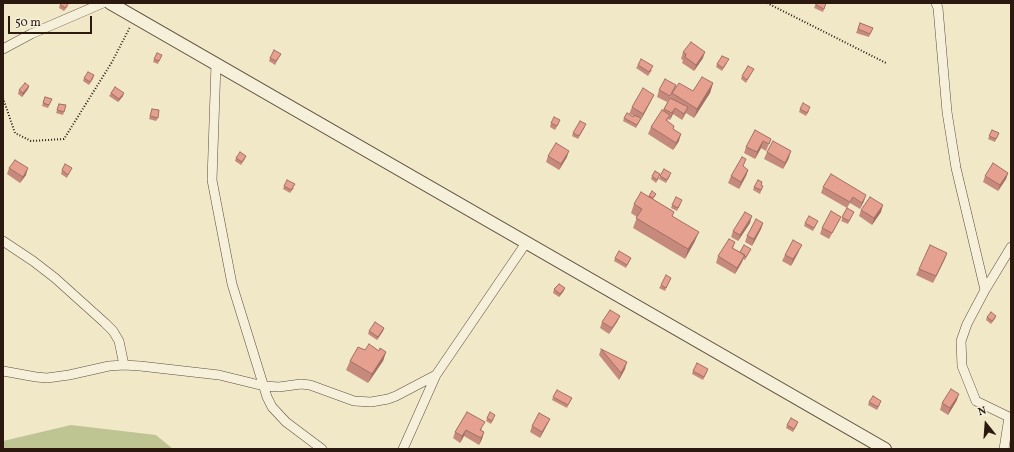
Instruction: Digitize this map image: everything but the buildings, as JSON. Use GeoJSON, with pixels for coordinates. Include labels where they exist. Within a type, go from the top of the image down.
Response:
{"type":"FeatureCollection","features":[{"type":"Feature","properties":{"kind":"street"},"geometry":{"type":"LineString","coordinates":[[3,49],[31,34],[103,3]]}},
{"type":"Feature","properties":{"kind":"street"},"geometry":{"type":"LineString","coordinates":[[110,3],[885,449]]}},
{"type":"Feature","properties":{"kind":"street"},"geometry":{"type":"LineString","coordinates":[[940,5],[947,112],[956,168],[985,290]]}},
{"type":"Feature","properties":{"kind":"street"},"geometry":{"type":"LineString","coordinates":[[216,64],[212,180],[232,284],[267,397],[272,407],[286,422],[322,449]]}},
{"type":"Feature","properties":{"kind":"street"},"geometry":{"type":"LineString","coordinates":[[3,241],[55,278],[113,331],[119,341],[124,364]]}},
{"type":"Feature","properties":{"kind":"street"},"geometry":{"type":"LineString","coordinates":[[403,449],[436,375],[526,242]]}},
{"type":"Feature","properties":{"kind":"street"},"geometry":{"type":"LineString","coordinates":[[1004,449],[1009,417],[976,401],[962,366],[961,341],[967,324],[985,290],[1011,248]]}},
{"type":"Feature","properties":{"kind":"street"},"geometry":{"type":"LineString","coordinates":[[3,371],[47,378],[124,364],[219,375],[264,386],[279,387],[301,384],[310,385],[354,400],[371,402],[396,396],[436,375]]}},
{"type":"Feature","properties":{"kind":"path"},"geometry":{"type":"LineString","coordinates":[[767,3],[886,63]]}},
{"type":"Feature","properties":{"kind":"path"},"geometry":{"type":"LineString","coordinates":[[3,98],[15,133],[31,141],[64,139],[112,62],[135,18]]}},
{"type":"Feature","properties":{"kind":"green space"},"geometry":{"type":"Polygon","coordinates":[[[71,425],[156,435],[173,449],[3,449],[3,441],[71,425]]]}}]}
